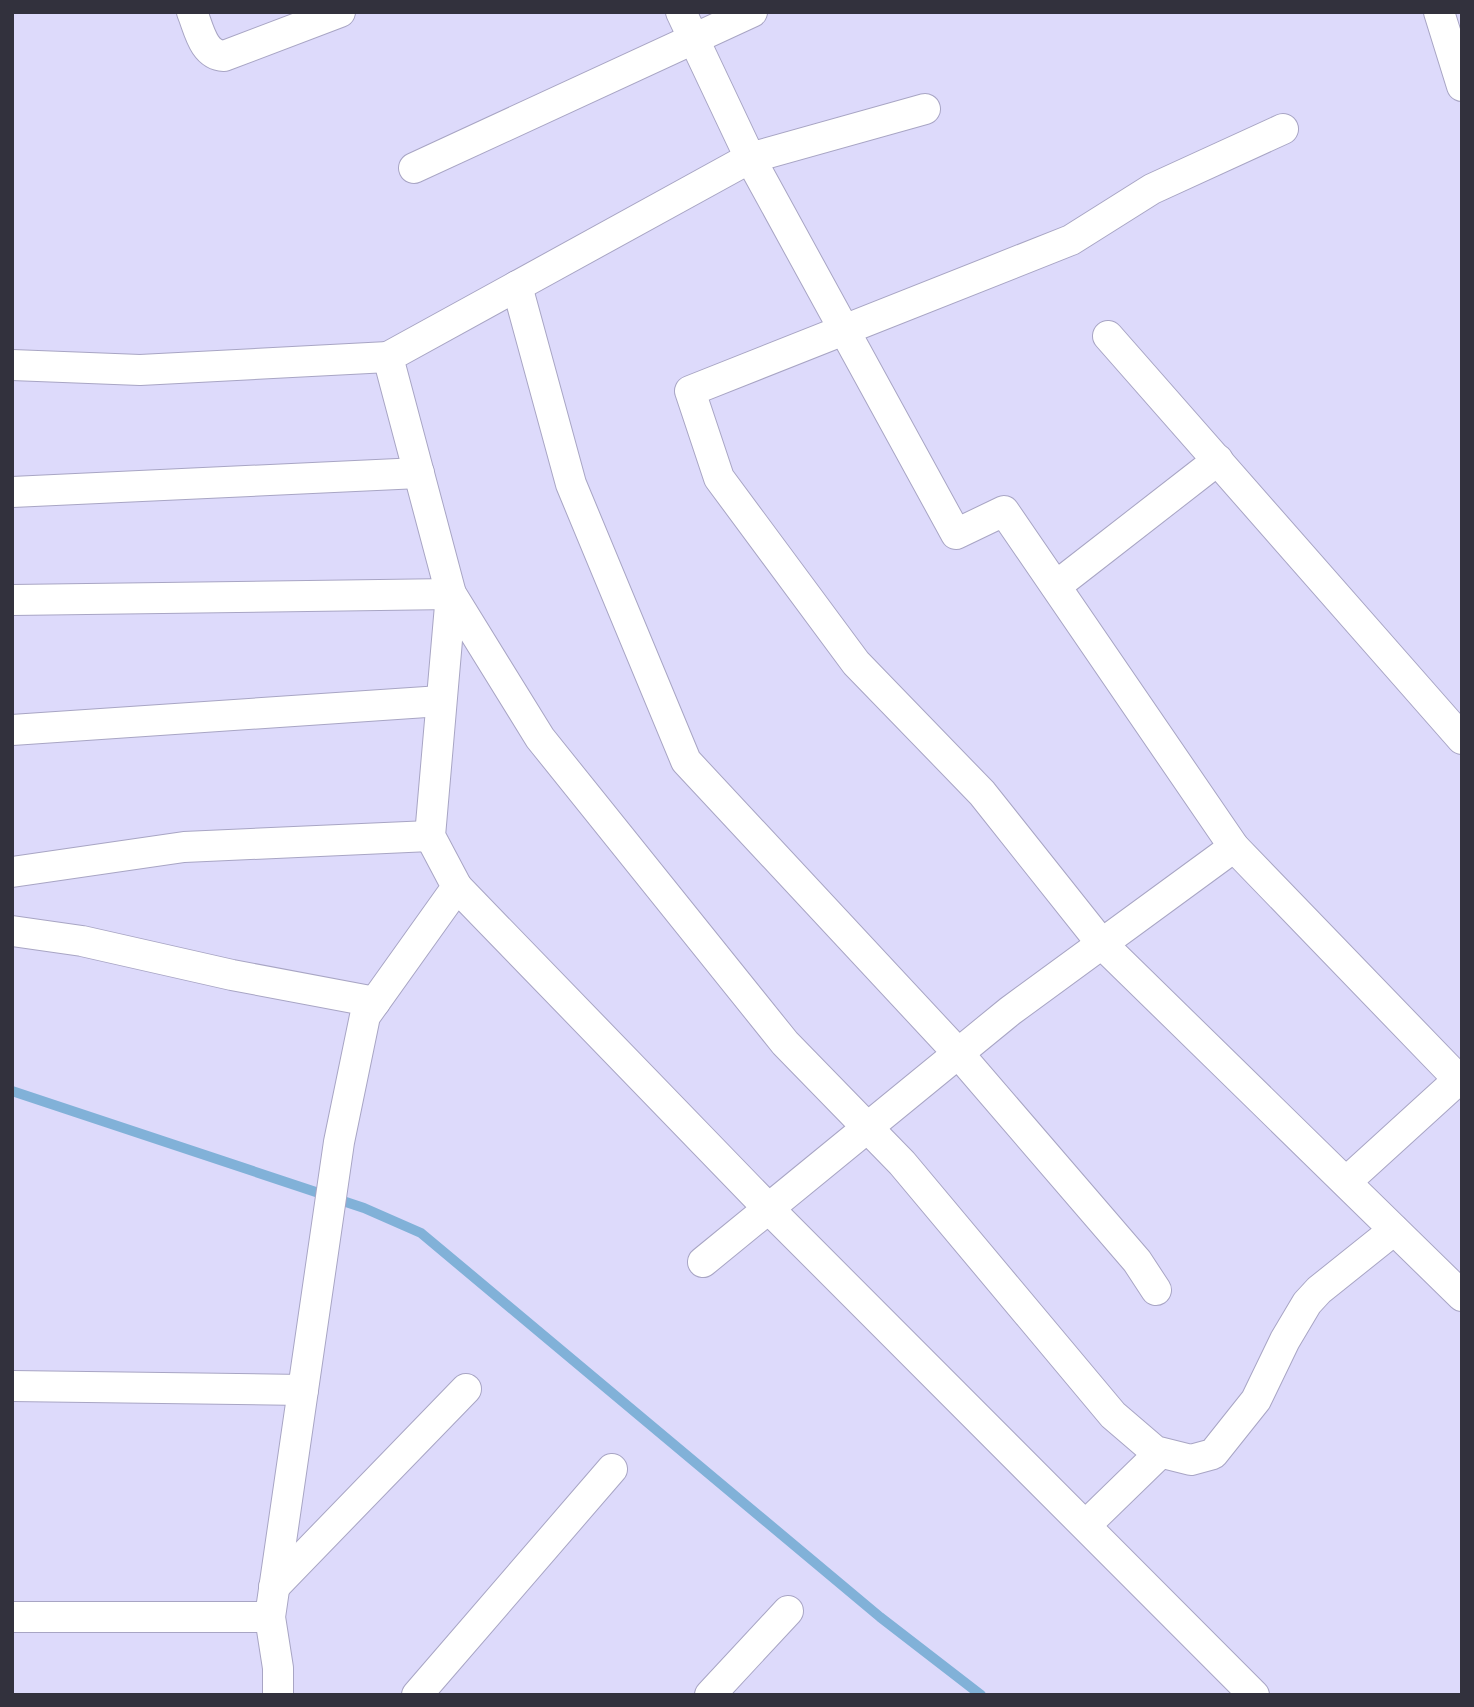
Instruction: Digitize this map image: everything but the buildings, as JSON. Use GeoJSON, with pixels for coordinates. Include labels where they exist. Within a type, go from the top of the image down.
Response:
{"type":"FeatureCollection","features":[{"type":"Feature","properties":{"kind":"street"},"geometry":{"type":"LineString","coordinates":[[192,12],[209,50],[224,56],[340,12]]}},
{"type":"Feature","properties":{"kind":"street"},"geometry":{"type":"LineString","coordinates":[[681,12],[750,158],[956,534],[1004,510],[1234,847],[1460,1082],[1346,1182]]}},
{"type":"Feature","properties":{"kind":"street"},"geometry":{"type":"LineString","coordinates":[[414,168],[752,12]]}},
{"type":"Feature","properties":{"kind":"street"},"geometry":{"type":"LineString","coordinates":[[1448,18],[1462,86]]}},
{"type":"Feature","properties":{"kind":"street"},"geometry":{"type":"LineString","coordinates":[[12,365],[140,370],[388,357],[750,158],[925,108]]}},
{"type":"Feature","properties":{"kind":"street"},"geometry":{"type":"LineString","coordinates":[[1283,129],[1152,189],[1071,240],[691,391],[719,478],[856,663],[982,793],[1102,944],[1462,1296]]}},
{"type":"Feature","properties":{"kind":"street"},"geometry":{"type":"LineString","coordinates":[[517,286],[571,484],[686,761],[958,1054],[1137,1261],[1156,1290]]}},
{"type":"Feature","properties":{"kind":"street"},"geometry":{"type":"LineString","coordinates":[[1108,336],[1462,739]]}},
{"type":"Feature","properties":{"kind":"street"},"geometry":{"type":"LineString","coordinates":[[388,357],[451,594],[540,738],[785,1043],[902,1163],[1113,1415],[1160,1453],[1197,1461],[1213,1454],[1256,1400],[1285,1339],[1307,1303],[1319,1290],[1394,1230]]}},
{"type":"Feature","properties":{"kind":"street"},"geometry":{"type":"LineString","coordinates":[[1056,586],[1218,460]]}},
{"type":"Feature","properties":{"kind":"street"},"geometry":{"type":"LineString","coordinates":[[12,492],[419,473]]}},
{"type":"Feature","properties":{"kind":"street"},"geometry":{"type":"LineString","coordinates":[[12,600],[451,594]]}},
{"type":"Feature","properties":{"kind":"street"},"geometry":{"type":"LineString","coordinates":[[451,594],[430,836],[457,887],[768,1208],[1087,1524],[1254,1695]]}},
{"type":"Feature","properties":{"kind":"street"},"geometry":{"type":"LineString","coordinates":[[12,730],[441,701]]}},
{"type":"Feature","properties":{"kind":"street"},"geometry":{"type":"LineString","coordinates":[[12,872],[184,847],[430,836]]}},
{"type":"Feature","properties":{"kind":"street"},"geometry":{"type":"LineString","coordinates":[[703,1262],[958,1054],[1234,847]]}},
{"type":"Feature","properties":{"kind":"street"},"geometry":{"type":"LineString","coordinates":[[278,1695],[278,1668],[270,1618],[339,1142],[365,1016],[457,887]]}},
{"type":"Feature","properties":{"kind":"street"},"geometry":{"type":"LineString","coordinates":[[12,932],[82,940],[232,975],[375,1002]]}},
{"type":"Feature","properties":{"kind":"street"},"geometry":{"type":"LineString","coordinates":[[12,1386],[303,1390]]}},
{"type":"Feature","properties":{"kind":"street"},"geometry":{"type":"LineString","coordinates":[[274,1587],[466,1389]]}},
{"type":"Feature","properties":{"kind":"street"},"geometry":{"type":"LineString","coordinates":[[1087,1524],[1160,1453]]}},
{"type":"Feature","properties":{"kind":"street"},"geometry":{"type":"LineString","coordinates":[[426,1692],[612,1469]]}},
{"type":"Feature","properties":{"kind":"street"},"geometry":{"type":"LineString","coordinates":[[710,1695],[788,1611]]}},
{"type":"Feature","properties":{"kind":"street"},"geometry":{"type":"LineString","coordinates":[[12,1617],[270,1618]]}},
{"type":"Feature","properties":{"kind":"waterway"},"geometry":{"type":"LineString","coordinates":[[12,1091],[364,1208],[421,1233],[880,1617],[981,1695]]}}]}
